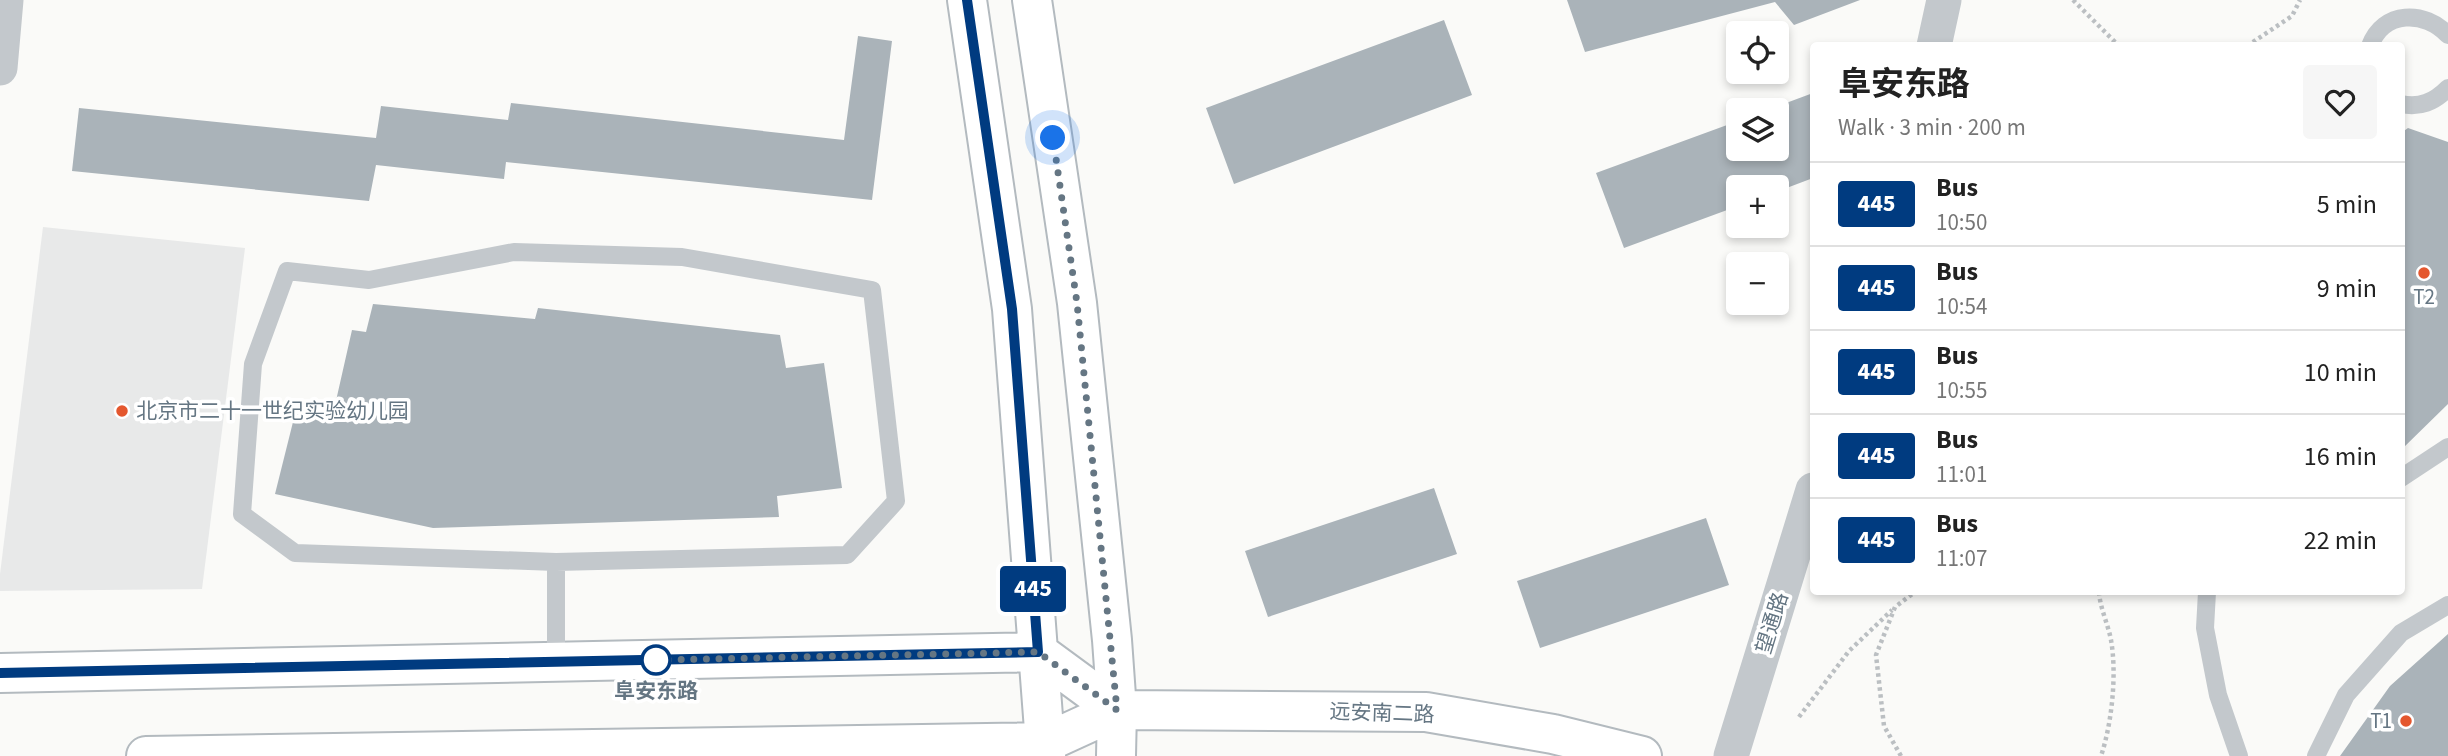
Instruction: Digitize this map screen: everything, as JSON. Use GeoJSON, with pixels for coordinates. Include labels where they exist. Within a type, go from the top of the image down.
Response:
{"type":"FeatureCollection","features":[{"type":"Feature","properties":{"kind":"street"},"geometry":{"type":"LineString","coordinates":[[0,68],[6,0]]}},
{"type":"Feature","properties":{"kind":"street"},"geometry":{"type":"LineString","coordinates":[[967,0],[1012,309],[1046,749]]}},
{"type":"Feature","properties":{"kind":"street"},"geometry":{"type":"LineString","coordinates":[[1033,0],[1077,303],[1117,710],[1116,756]]}},
{"type":"Feature","properties":{"kind":"street"},"geometry":{"type":"LineString","coordinates":[[1935,42],[1944,0]]}},
{"type":"Feature","properties":{"kind":"street","name":"望通路"},"geometry":{"type":"LineString","coordinates":[[1731,756],[1810,500]]}},
{"type":"Feature","properties":{"kind":"street"},"geometry":{"type":"LineString","coordinates":[[0,673],[1038,652],[1117,710]]}},
{"type":"Feature","properties":{"kind":"street"},"geometry":{"type":"LineString","coordinates":[[146,756],[1046,749],[1117,710]]}},
{"type":"Feature","properties":{"kind":"street","name":"远安南二路"},"geometry":{"type":"LineString","coordinates":[[1117,710],[1426,712],[1553,734],[1642,756]]}},
{"type":"Feature","properties":{"kind":"lane"},"geometry":{"type":"LineString","coordinates":[[2373,42],[2382,28],[2425,9],[2448,35]]}},
{"type":"Feature","properties":{"kind":"lane"},"geometry":{"type":"LineString","coordinates":[[2405,105],[2426,104],[2438,98],[2448,88]]}},
{"type":"Feature","properties":{"kind":"lane"},"geometry":{"type":"LineString","coordinates":[[513,252],[656,256],[682,257],[872,290],[896,501],[847,555],[556,562],[295,553],[242,514],[253,364],[286,271],[369,280],[513,252]]}},
{"type":"Feature","properties":{"kind":"lane"},"geometry":{"type":"LineString","coordinates":[[2405,475],[2448,447]]}},
{"type":"Feature","properties":{"kind":"lane"},"geometry":{"type":"LineString","coordinates":[[556,562],[556,662]]}},
{"type":"Feature","properties":{"kind":"lane"},"geometry":{"type":"LineString","coordinates":[[2207,595],[2205,628],[2218,695],[2239,756]]}},
{"type":"Feature","properties":{"kind":"lane"},"geometry":{"type":"LineString","coordinates":[[2316,756],[2346,695],[2401,633],[2448,604]]}},
{"type":"Feature","properties":{"kind":"path"},"geometry":{"type":"LineString","coordinates":[[2073,0],[2115,42]]}},
{"type":"Feature","properties":{"kind":"path"},"geometry":{"type":"LineString","coordinates":[[2253,42],[2292,16],[2300,0]]}},
{"type":"Feature","properties":{"kind":"path"},"geometry":{"type":"LineString","coordinates":[[1799,717],[1849,651],[1911,595]]}},
{"type":"Feature","properties":{"kind":"path"},"geometry":{"type":"LineString","coordinates":[[2100,595],[2111,641],[2112,691],[2106,742],[2101,756]]}},
{"type":"Feature","properties":{"kind":"path"},"geometry":{"type":"LineString","coordinates":[[1895,607],[1876,655],[1884,726],[1901,756]]}},
{"type":"Feature","properties":{"kind":"shaded area","name":"北京市二十一世纪实验幼儿园"},"geometry":{"type":"Polygon","coordinates":[[[43,227],[245,248],[202,589],[0,591],[43,227]]]}},
{"type":"Feature","properties":{"kind":"building"},"geometry":{"type":"Polygon","coordinates":[[[1567,0],[1860,0],[1794,25],[1775,2],[1585,52],[1567,0]]]}},
{"type":"Feature","properties":{"kind":"building"},"geometry":{"type":"Polygon","coordinates":[[[1444,20],[1472,95],[1234,184],[1206,108],[1444,20]]]}},
{"type":"Feature","properties":{"kind":"building"},"geometry":{"type":"Polygon","coordinates":[[[858,36],[892,41],[872,200],[506,162],[504,179],[376,165],[369,201],[72,171],[79,108],[376,138],[381,106],[508,120],[511,103],[844,140],[858,36]]]}},
{"type":"Feature","properties":{"kind":"building"},"geometry":{"type":"Polygon","coordinates":[[[1810,94],[1810,179],[1789,187],[1789,175],[1726,175],[1726,210],[1624,248],[1596,173],[1726,125],[1726,161],[1789,161],[1789,102],[1810,94]]]}},
{"type":"Feature","properties":{"kind":"building","name":"T2"},"geometry":{"type":"Polygon","coordinates":[[[2408,128],[2448,142],[2448,404],[2405,446],[2405,130],[2408,128]]]}},
{"type":"Feature","properties":{"kind":"building"},"geometry":{"type":"Polygon","coordinates":[[[373,304],[535,319],[538,308],[780,335],[786,368],[824,363],[842,488],[777,496],[779,517],[433,528],[275,494],[297,406],[333,414],[352,330],[366,332],[373,304]]]}},
{"type":"Feature","properties":{"kind":"building"},"geometry":{"type":"Polygon","coordinates":[[[1434,488],[1457,554],[1268,617],[1245,551],[1434,488]]]}},
{"type":"Feature","properties":{"kind":"building"},"geometry":{"type":"Polygon","coordinates":[[[1706,518],[1729,585],[1540,648],[1517,581],[1706,518]]]}},
{"type":"Feature","properties":{"kind":"building","name":"T1"},"geometry":{"type":"Polygon","coordinates":[[[2448,634],[2448,756],[2340,756],[2390,686],[2448,634]]]}},
{"type":"Feature","properties":{"kind":"bus line","name":"445"},"geometry":{"type":"LineString","coordinates":[[0,673],[1038,652],[1012,309],[967,0]]}},
{"type":"Feature","properties":{"kind":"place","name":"T2"},"geometry":{"type":"Point","coordinates":[2424,273]}},
{"type":"Feature","properties":{"kind":"place","name":"北京市二十一世纪实验幼儿园"},"geometry":{"type":"Point","coordinates":[122,411]}},
{"type":"Feature","properties":{"kind":"place","name":"阜安东路"},"geometry":{"type":"Point","coordinates":[656,660]}},
{"type":"Feature","properties":{"kind":"place","name":"T1"},"geometry":{"type":"Point","coordinates":[2406,721]}},
{"type":"Feature","properties":{"kind":"route"},"geometry":{"type":"LineString","coordinates":[[656,660],[1038,652],[1117,710],[1077,303],[1053,138]]}}]}
